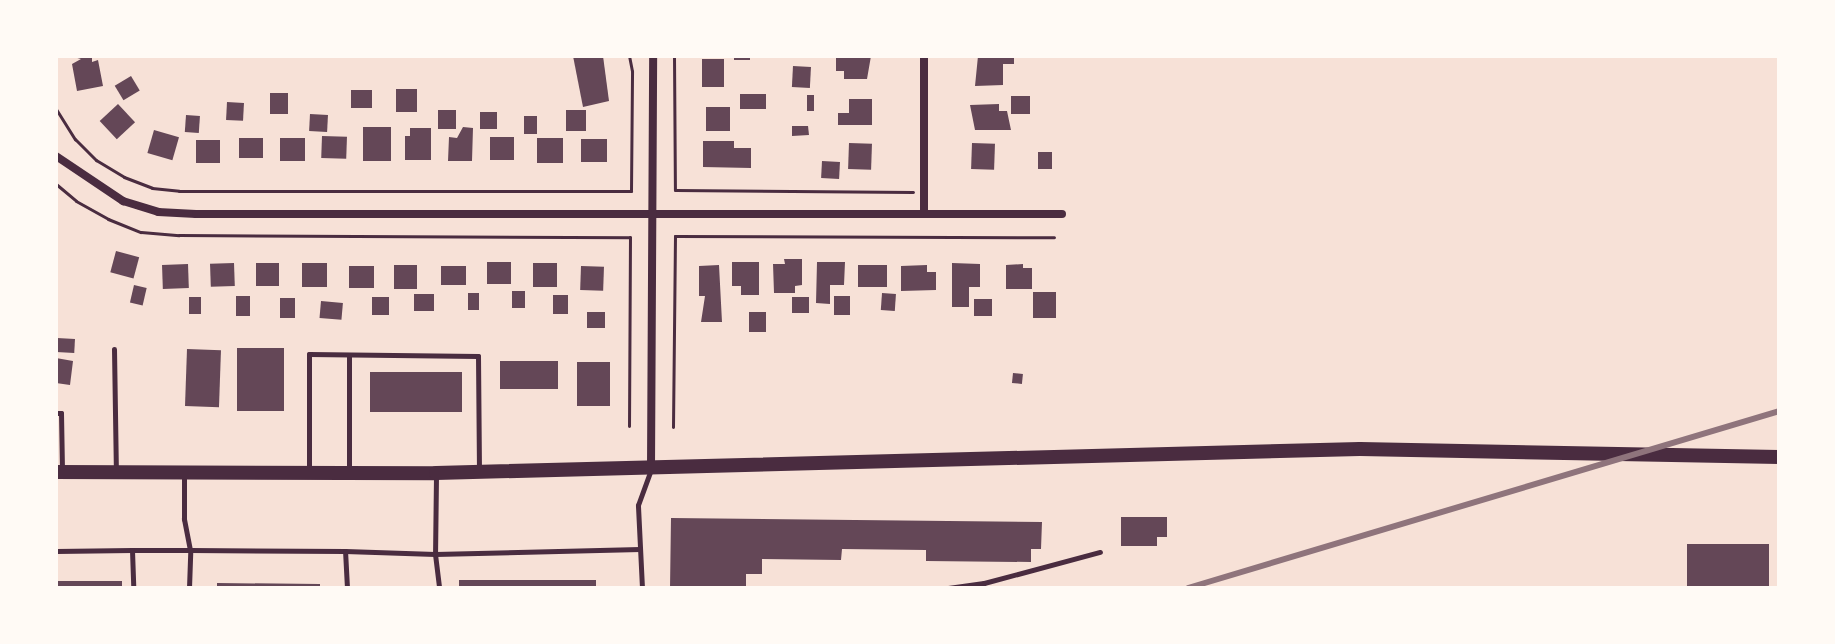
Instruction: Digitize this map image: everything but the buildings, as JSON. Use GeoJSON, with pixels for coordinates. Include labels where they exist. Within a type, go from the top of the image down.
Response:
{"type":"FeatureCollection","features":[{"type":"Feature","properties":{"kind":"main road"},"geometry":{"type":"LineString","coordinates":[[59,472],[436,473],[1188,451],[1528,452],[1779,457]]}},
{"type":"Feature","properties":{"kind":"street"},"geometry":{"type":"LineString","coordinates":[[651,468],[653,56]]}},
{"type":"Feature","properties":{"kind":"street"},"geometry":{"type":"LineString","coordinates":[[924,56],[924,214]]}},
{"type":"Feature","properties":{"kind":"street"},"geometry":{"type":"LineString","coordinates":[[56,156],[123,201],[158,212],[1062,214]]}},
{"type":"Feature","properties":{"kind":"lane"},"geometry":{"type":"LineString","coordinates":[[114,349],[116,472]]}},
{"type":"Feature","properties":{"kind":"lane"},"geometry":{"type":"LineString","coordinates":[[309,473],[309,354],[478,356],[479,471]]}},
{"type":"Feature","properties":{"kind":"lane"},"geometry":{"type":"LineString","coordinates":[[349,355],[349,473]]}},
{"type":"Feature","properties":{"kind":"lane"},"geometry":{"type":"LineString","coordinates":[[56,413],[61,413],[59,472]]}},
{"type":"Feature","properties":{"kind":"lane"},"geometry":{"type":"LineString","coordinates":[[642,588],[638,505],[651,468]]}},
{"type":"Feature","properties":{"kind":"lane"},"geometry":{"type":"LineString","coordinates":[[184,472],[184,519],[190,550],[189,588]]}},
{"type":"Feature","properties":{"kind":"lane"},"geometry":{"type":"LineString","coordinates":[[436,473],[435,554],[439,588]]}},
{"type":"Feature","properties":{"kind":"lane"},"geometry":{"type":"LineString","coordinates":[[56,551],[435,554],[640,549]]}},
{"type":"Feature","properties":{"kind":"lane"},"geometry":{"type":"LineString","coordinates":[[132,550],[133,588]]}},
{"type":"Feature","properties":{"kind":"lane"},"geometry":{"type":"LineString","coordinates":[[345,551],[347,588]]}},
{"type":"Feature","properties":{"kind":"lane"},"geometry":{"type":"LineString","coordinates":[[948,588],[984,583],[1100,552]]}},
{"type":"Feature","properties":{"kind":"path"},"geometry":{"type":"LineString","coordinates":[[56,109],[75,139],[96,160],[124,177],[152,188],[179,191],[631,191],[632,71],[629,56]]}},
{"type":"Feature","properties":{"kind":"path"},"geometry":{"type":"LineString","coordinates":[[674,56],[675,190],[924,192]]}},
{"type":"Feature","properties":{"kind":"path"},"geometry":{"type":"LineString","coordinates":[[56,184],[76,201],[141,232],[195,235],[630,237],[629,426]]}},
{"type":"Feature","properties":{"kind":"path"},"geometry":{"type":"LineString","coordinates":[[673,427],[675,236],[1054,237]]}},
{"type":"Feature","properties":{"kind":"railway"},"geometry":{"type":"LineString","coordinates":[[1188,588],[1779,411]]}}]}
